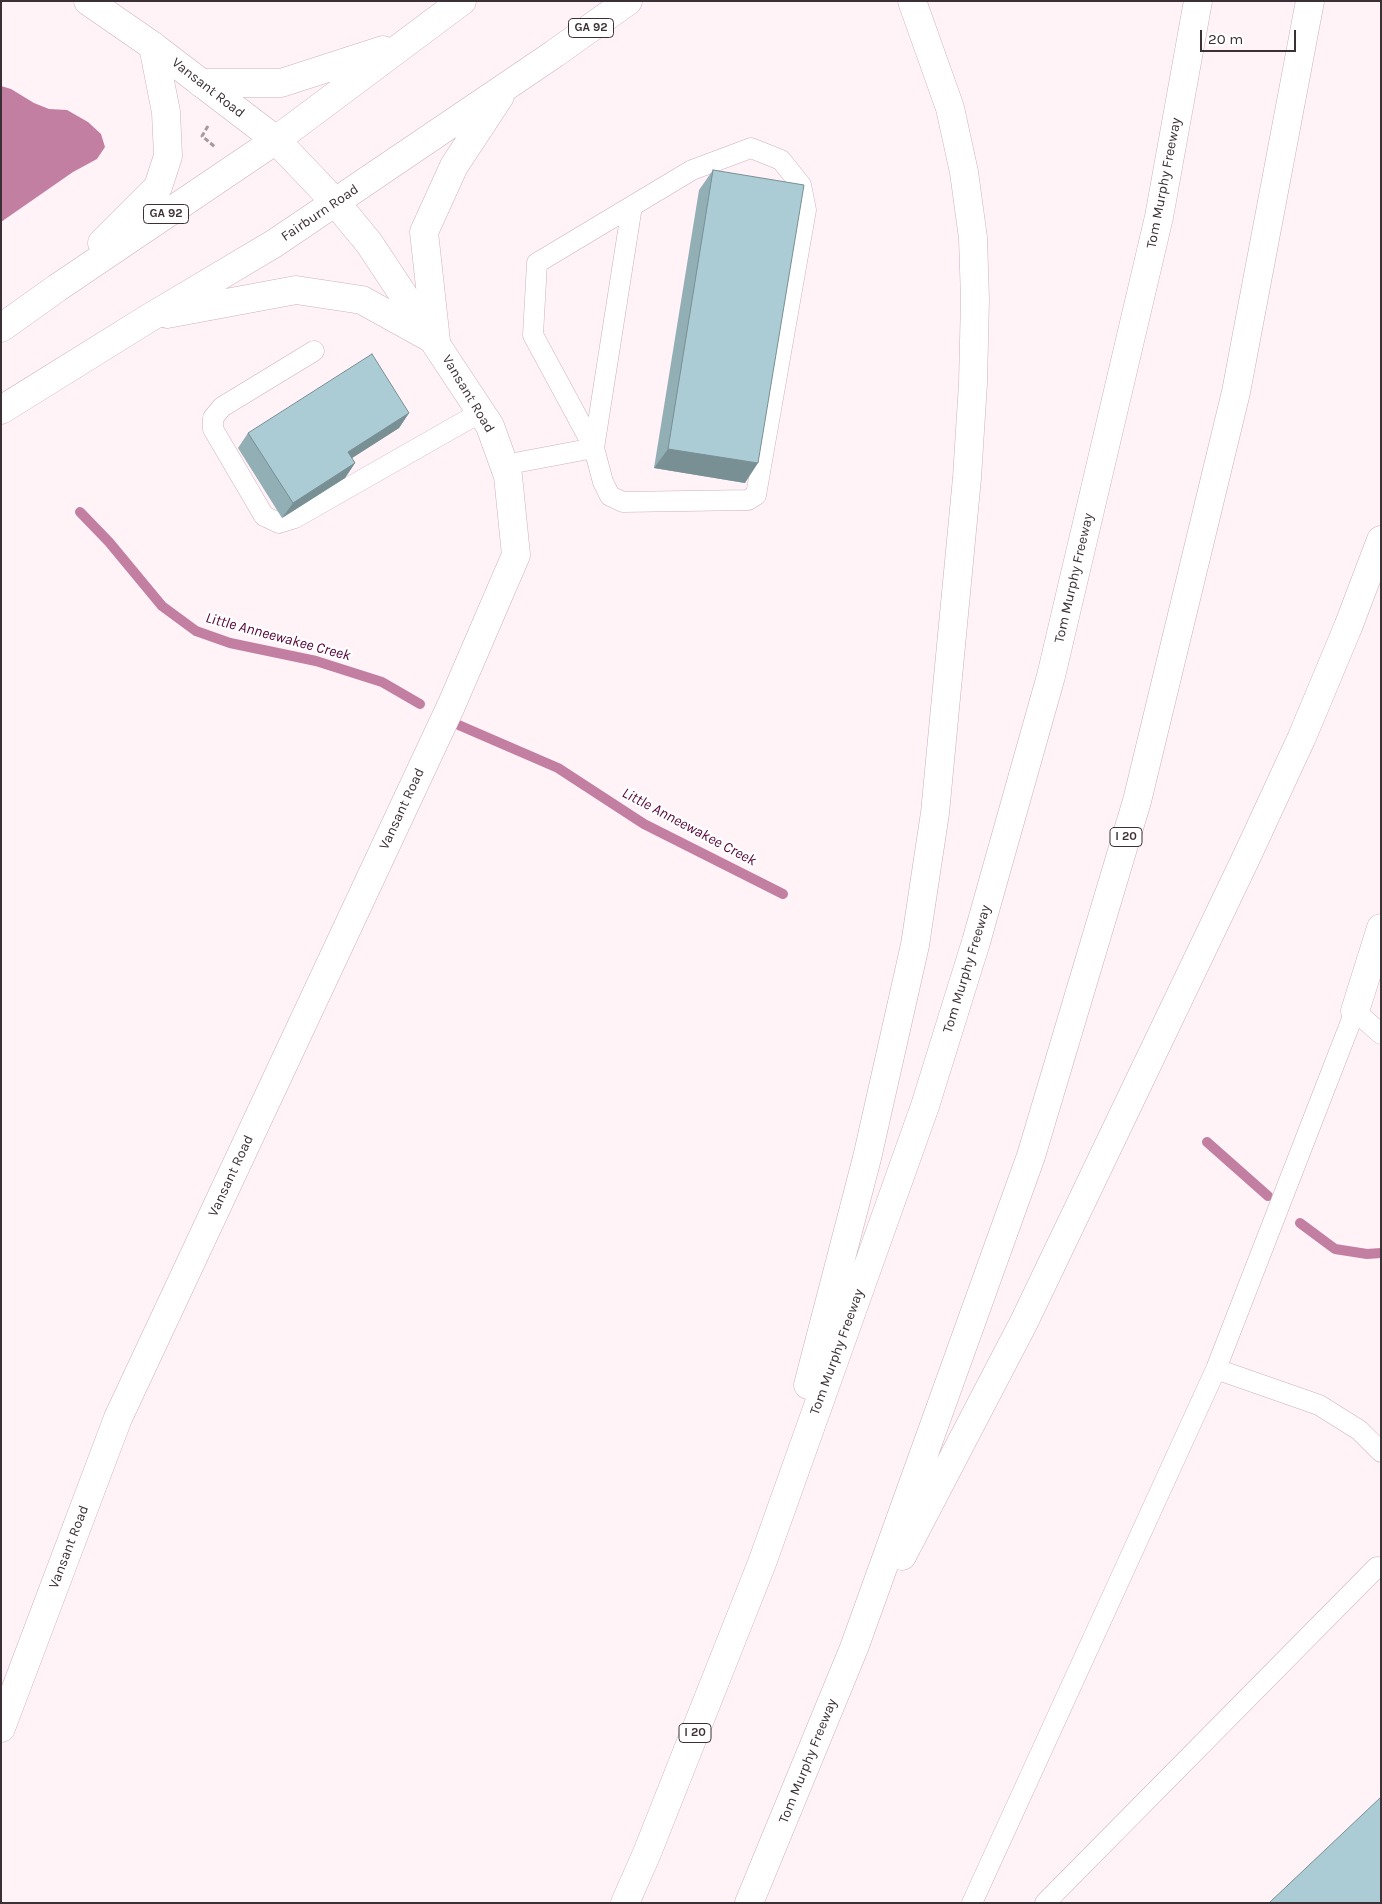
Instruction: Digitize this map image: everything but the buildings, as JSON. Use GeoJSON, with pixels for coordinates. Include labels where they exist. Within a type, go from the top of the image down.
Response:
{"type":"FeatureCollection","features":[{"type":"Feature","properties":{"kind":"main road","name":"Vansant Road"},"geometry":{"type":"LineString","coordinates":[[1,1728],[118,1418],[446,715],[516,555],[508,476],[490,426],[436,341],[369,243],[336,203],[276,140],[153,46],[88,1]]}},
{"type":"Feature","properties":{"kind":"main road","name":"GA 92"},"geometry":{"type":"LineString","coordinates":[[1,328],[276,140],[462,1]]}},
{"type":"Feature","properties":{"kind":"main road","name":"Fairburn Road"},"geometry":{"type":"LineString","coordinates":[[1,410],[149,318],[275,243],[336,203],[628,1]]}},
{"type":"Feature","properties":{"kind":"main road"},"geometry":{"type":"LineString","coordinates":[[762,1563],[867,1158],[915,945],[935,813],[968,450],[975,299],[973,238],[964,172],[950,108],[912,1]]}},
{"type":"Feature","properties":{"kind":"main road","name":"Tom Murphy Freeway"},"geometry":{"type":"LineString","coordinates":[[625,1903],[651,1844],[762,1563],[925,1106],[979,932],[1051,676],[1159,217],[1198,1]]}},
{"type":"Feature","properties":{"kind":"main road","name":"Tom Murphy Freeway"},"geometry":{"type":"LineString","coordinates":[[749,1903],[854,1648],[1030,1156],[1137,801],[1236,392],[1310,1]]}},
{"type":"Feature","properties":{"kind":"main road"},"geometry":{"type":"LineString","coordinates":[[201,83],[281,83],[406,43]]}},
{"type":"Feature","properties":{"kind":"main road"},"geometry":{"type":"LineString","coordinates":[[57,288],[158,187],[168,156],[166,112],[153,46]]}},
{"type":"Feature","properties":{"kind":"main road"},"geometry":{"type":"LineString","coordinates":[[436,341],[424,232],[454,166],[507,85]]}},
{"type":"Feature","properties":{"kind":"main road"},"geometry":{"type":"LineString","coordinates":[[149,318],[296,290],[362,300],[436,341]]}},
{"type":"Feature","properties":{"kind":"main road"},"geometry":{"type":"LineString","coordinates":[[854,1648],[1024,1322],[1247,856],[1302,736],[1348,627],[1381,540]]}},
{"type":"Feature","properties":{"kind":"main road"},"geometry":{"type":"LineString","coordinates":[[1354,1011],[1380,930]]}},
{"type":"Feature","properties":{"kind":"lane"},"geometry":{"type":"LineString","coordinates":[[751,148],[781,160],[801,185],[806,210],[756,494],[748,500],[623,502],[610,496],[603,482],[594,448],[533,335],[537,263],[632,206],[692,170],[751,148]]}},
{"type":"Feature","properties":{"kind":"lane"},"geometry":{"type":"LineString","coordinates":[[594,448],[632,206]]}},
{"type":"Feature","properties":{"kind":"lane"},"geometry":{"type":"LineString","coordinates":[[314,351],[222,407],[213,418],[213,429],[264,516],[279,523],[295,518],[481,412]]}},
{"type":"Feature","properties":{"kind":"lane"},"geometry":{"type":"LineString","coordinates":[[504,465],[594,448]]}},
{"type":"Feature","properties":{"kind":"lane"},"geometry":{"type":"LineString","coordinates":[[972,1903],[1216,1369],[1354,1011],[1381,1034]]}},
{"type":"Feature","properties":{"kind":"lane"},"geometry":{"type":"LineString","coordinates":[[1216,1369],[1319,1405],[1359,1430],[1381,1452]]}},
{"type":"Feature","properties":{"kind":"lane"},"geometry":{"type":"LineString","coordinates":[[1045,1903],[1377,1567]]}},
{"type":"Feature","properties":{"kind":"path"},"geometry":{"type":"LineString","coordinates":[[209,124],[202,136],[215,147]]}},
{"type":"Feature","properties":{"kind":"shaded area"},"geometry":{"type":"Polygon","coordinates":[[[1,86],[11,89],[34,103],[49,109],[67,110],[88,122],[101,134],[105,147],[97,159],[73,172],[1,222],[1,86]]]}},
{"type":"Feature","properties":{"kind":"waterway","name":"Little Anneewakee Creek"},"geometry":{"type":"LineString","coordinates":[[80,512],[109,542],[162,606],[196,631],[230,643],[316,661],[382,682],[420,704]]}},
{"type":"Feature","properties":{"kind":"waterway","name":"Little Anneewakee Creek"},"geometry":{"type":"LineString","coordinates":[[447,720],[558,768],[644,824],[783,894]]}},
{"type":"Feature","properties":{"kind":"waterway","name":"Little Anneewakee Creek"},"geometry":{"type":"LineString","coordinates":[[1207,1142],[1268,1196]]}},
{"type":"Feature","properties":{"kind":"waterway","name":"Little Anneewakee Creek"},"geometry":{"type":"LineString","coordinates":[[1300,1223],[1335,1249],[1367,1254],[1381,1253]]}}]}
